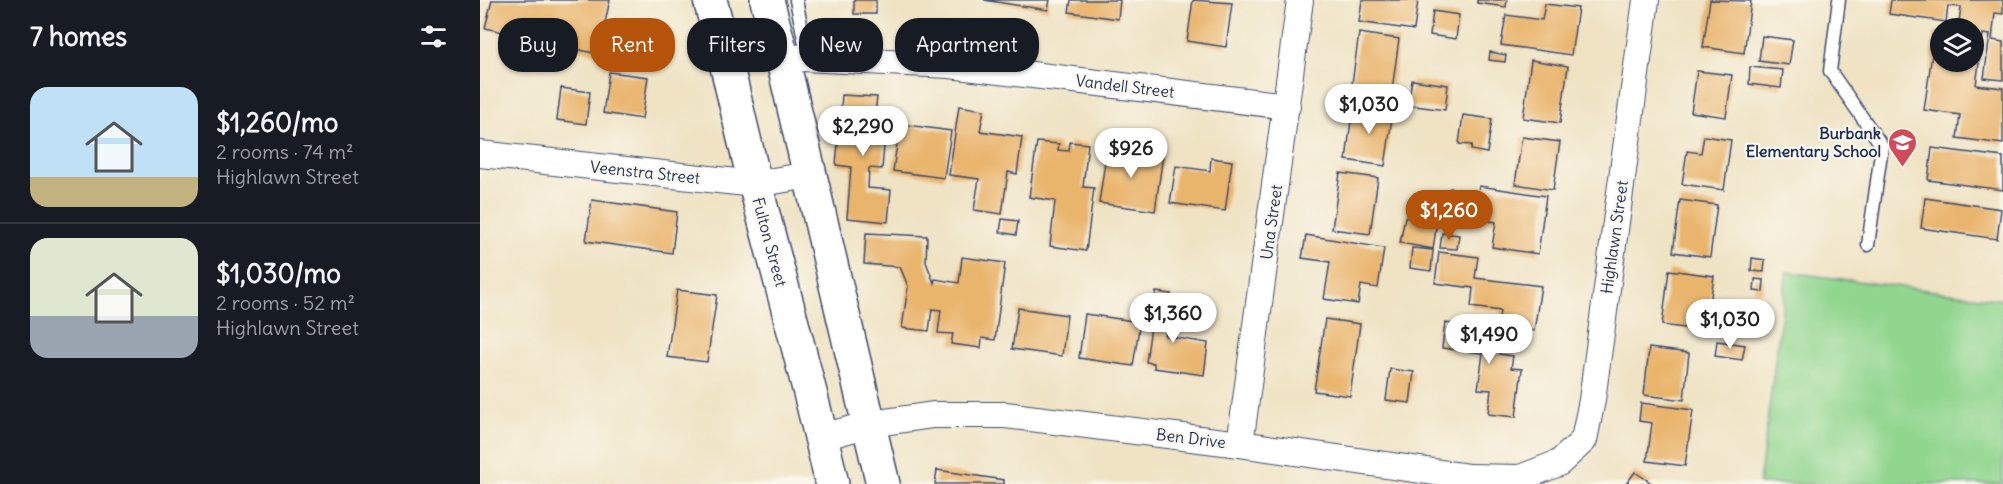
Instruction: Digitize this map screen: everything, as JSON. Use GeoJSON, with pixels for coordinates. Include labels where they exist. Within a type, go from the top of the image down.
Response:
{"type":"FeatureCollection","features":[{"type":"Feature","properties":{"kind":"main road","name":"Fulton Street"},"geometry":{"type":"LineString","coordinates":[[710,0],[832,484]]}},
{"type":"Feature","properties":{"kind":"main road"},"geometry":{"type":"LineString","coordinates":[[767,0],[795,57],[810,175],[883,484]]}},
{"type":"Feature","properties":{"kind":"street","name":"Una Street"},"geometry":{"type":"LineString","coordinates":[[1240,444],[1300,0]]}},
{"type":"Feature","properties":{"kind":"street","name":"Highlawn Street"},"geometry":{"type":"LineString","coordinates":[[1559,463],[1584,440],[1592,400],[1646,0]]}},
{"type":"Feature","properties":{"kind":"street","name":"Vandell Street"},"geometry":{"type":"LineString","coordinates":[[795,57],[950,65],[1287,106]]}},
{"type":"Feature","properties":{"kind":"street","name":"Veenstra Street"},"geometry":{"type":"LineString","coordinates":[[480,154],[755,184],[810,175]]}},
{"type":"Feature","properties":{"kind":"street","name":"Ben Drive"},"geometry":{"type":"LineString","coordinates":[[822,437],[870,424],[933,415],[1005,415],[1240,444],[1469,477],[1520,478],[1559,463]]}},
{"type":"Feature","properties":{"kind":"lane"},"geometry":{"type":"LineString","coordinates":[[795,57],[796,0]]}},
{"type":"Feature","properties":{"kind":"lane"},"geometry":{"type":"LineString","coordinates":[[1839,0],[1830,71],[1882,146],[1868,245]]}},
{"type":"Feature","properties":{"kind":"green space"},"geometry":{"type":"Polygon","coordinates":[[[1787,272],[2003,300],[2003,484],[1759,484],[1787,272]]]}},
{"type":"Feature","properties":{"kind":"building"},"geometry":{"type":"Polygon","coordinates":[[[492,0],[610,0],[606,18],[590,18],[590,52],[578,49],[578,18],[498,18],[498,31],[485,28],[492,0]]]}},
{"type":"Feature","properties":{"kind":"building"},"geometry":{"type":"Polygon","coordinates":[[[854,0],[876,0],[876,14],[854,14],[854,0]]]}},
{"type":"Feature","properties":{"kind":"building"},"geometry":{"type":"Polygon","coordinates":[[[984,0],[1050,0],[1048,10],[984,0]]]}},
{"type":"Feature","properties":{"kind":"building"},"geometry":{"type":"Polygon","coordinates":[[[1071,0],[1120,0],[1118,19],[1069,12],[1071,0]]]}},
{"type":"Feature","properties":{"kind":"building"},"geometry":{"type":"Polygon","coordinates":[[[1193,0],[1232,3],[1226,47],[1187,41],[1193,0]]]}},
{"type":"Feature","properties":{"kind":"building"},"geometry":{"type":"Polygon","coordinates":[[[1362,0],[1418,0],[1414,30],[1359,22],[1362,0]]]}},
{"type":"Feature","properties":{"kind":"building"},"geometry":{"type":"Polygon","coordinates":[[[1477,0],[1507,0],[1506,7],[1477,3],[1477,0]]]}},
{"type":"Feature","properties":{"kind":"building"},"geometry":{"type":"Polygon","coordinates":[[[1710,0],[1751,1],[1744,53],[1703,47],[1710,0]]]}},
{"type":"Feature","properties":{"kind":"building"},"geometry":{"type":"Polygon","coordinates":[[[1891,0],[2003,0],[2003,14],[1995,13],[1992,40],[2003,42],[2003,80],[1984,78],[1990,35],[1984,34],[1984,18],[1959,18],[1961,7],[1948,6],[1946,18],[1930,20],[1889,14],[1891,0]]]}},
{"type":"Feature","properties":{"kind":"building"},"geometry":{"type":"Polygon","coordinates":[[[1545,4],[1578,8],[1571,55],[1501,45],[1506,15],[1542,20],[1545,4]]]}},
{"type":"Feature","properties":{"kind":"building"},"geometry":{"type":"Polygon","coordinates":[[[1433,11],[1459,15],[1456,39],[1430,35],[1433,11]]]}},
{"type":"Feature","properties":{"kind":"building"},"geometry":{"type":"Polygon","coordinates":[[[1359,33],[1399,39],[1391,97],[1351,91],[1359,33]]]}},
{"type":"Feature","properties":{"kind":"building"},"geometry":{"type":"Polygon","coordinates":[[[1762,36],[1793,40],[1789,65],[1759,61],[1762,36]]]}},
{"type":"Feature","properties":{"kind":"building"},"geometry":{"type":"Polygon","coordinates":[[[1490,52],[1506,55],[1505,62],[1489,60],[1490,52]]]}},
{"type":"Feature","properties":{"kind":"building"},"geometry":{"type":"Polygon","coordinates":[[[1531,60],[1568,66],[1560,123],[1523,118],[1531,60]]]}},
{"type":"Feature","properties":{"kind":"building"},"geometry":{"type":"Polygon","coordinates":[[[1750,67],[1783,70],[1781,88],[1749,84],[1750,67]]]}},
{"type":"Feature","properties":{"kind":"building"},"geometry":{"type":"Polygon","coordinates":[[[1930,68],[1930,72],[1978,72],[1976,85],[2003,88],[2003,144],[1957,138],[1960,115],[1924,110],[1930,68]]]}},
{"type":"Feature","properties":{"kind":"building"},"geometry":{"type":"Polygon","coordinates":[[[1697,71],[1732,75],[1726,117],[1691,112],[1697,71]]]}},
{"type":"Feature","properties":{"kind":"building"},"geometry":{"type":"Polygon","coordinates":[[[609,72],[648,77],[642,119],[603,113],[609,72]]]}},
{"type":"Feature","properties":{"kind":"building"},"geometry":{"type":"Polygon","coordinates":[[[1412,80],[1448,85],[1445,110],[1408,105],[1412,80]]]}},
{"type":"Feature","properties":{"kind":"building"},"geometry":{"type":"Polygon","coordinates":[[[561,88],[590,92],[586,124],[557,120],[561,88]]]}},
{"type":"Feature","properties":{"kind":"building"},"geometry":{"type":"Polygon","coordinates":[[[842,95],[877,97],[874,123],[886,123],[882,169],[869,168],[868,188],[891,190],[888,222],[847,218],[851,167],[836,165],[842,95]]]}},
{"type":"Feature","properties":{"kind":"building"},"geometry":{"type":"Polygon","coordinates":[[[1353,105],[1393,111],[1385,166],[1346,160],[1353,105]]]}},
{"type":"Feature","properties":{"kind":"building"},"geometry":{"type":"Polygon","coordinates":[[[959,106],[984,110],[980,131],[1022,137],[1017,174],[1008,172],[1002,214],[974,210],[979,179],[949,175],[959,106]]]}},
{"type":"Feature","properties":{"kind":"building"},"geometry":{"type":"Polygon","coordinates":[[[1463,115],[1492,119],[1487,153],[1471,150],[1472,145],[1459,144],[1463,115]]]}},
{"type":"Feature","properties":{"kind":"building"},"geometry":{"type":"Polygon","coordinates":[[[900,124],[951,131],[944,178],[893,171],[900,124]]]}},
{"type":"Feature","properties":{"kind":"building"},"geometry":{"type":"Polygon","coordinates":[[[1704,136],[1731,140],[1724,190],[1682,184],[1687,151],[1701,153],[1704,136]]]}},
{"type":"Feature","properties":{"kind":"building"},"geometry":{"type":"Polygon","coordinates":[[[1522,137],[1560,142],[1553,190],[1515,184],[1522,137]]]}},
{"type":"Feature","properties":{"kind":"building"},"geometry":{"type":"Polygon","coordinates":[[[1037,142],[1059,144],[1058,150],[1069,151],[1070,142],[1088,144],[1083,187],[1094,188],[1086,251],[1050,246],[1055,201],[1029,197],[1037,142]]]}},
{"type":"Feature","properties":{"kind":"building"},"geometry":{"type":"Polygon","coordinates":[[[1107,148],[1163,155],[1155,211],[1099,203],[1107,148]]]}},
{"type":"Feature","properties":{"kind":"building"},"geometry":{"type":"Polygon","coordinates":[[[1932,148],[2003,157],[2003,190],[1928,180],[1932,148]]]}},
{"type":"Feature","properties":{"kind":"building"},"geometry":{"type":"Polygon","coordinates":[[[1211,158],[1232,161],[1225,211],[1170,203],[1176,166],[1210,171],[1211,158]]]}},
{"type":"Feature","properties":{"kind":"building"},"geometry":{"type":"Polygon","coordinates":[[[1340,173],[1378,178],[1370,234],[1332,229],[1340,173]]]}},
{"type":"Feature","properties":{"kind":"building"},"geometry":{"type":"Polygon","coordinates":[[[1479,186],[1546,196],[1538,254],[1492,247],[1496,222],[1447,215],[1450,188],[1478,192],[1479,186]]]}},
{"type":"Feature","properties":{"kind":"building"},"geometry":{"type":"Polygon","coordinates":[[[1925,198],[2001,209],[1997,239],[1921,228],[1925,198]]]}},
{"type":"Feature","properties":{"kind":"building"},"geometry":{"type":"Polygon","coordinates":[[[592,200],[677,212],[672,253],[586,241],[592,200]]]}},
{"type":"Feature","properties":{"kind":"building"},"geometry":{"type":"Polygon","coordinates":[[[1680,200],[1717,205],[1710,257],[1673,252],[1680,200]]]}},
{"type":"Feature","properties":{"kind":"building"},"geometry":{"type":"Polygon","coordinates":[[[1405,217],[1437,222],[1433,249],[1400,243],[1405,217]]]}},
{"type":"Feature","properties":{"kind":"building"},"geometry":{"type":"Polygon","coordinates":[[[1002,219],[1018,221],[1016,235],[1000,232],[1002,219]]]}},
{"type":"Feature","properties":{"kind":"building"},"geometry":{"type":"Polygon","coordinates":[[[866,233],[927,236],[926,262],[934,283],[935,279],[959,283],[962,257],[1005,263],[995,340],[982,338],[981,348],[951,344],[953,334],[938,333],[941,310],[932,309],[929,331],[902,328],[908,286],[900,267],[864,264],[866,233]]]}},
{"type":"Feature","properties":{"kind":"building"},"geometry":{"type":"Polygon","coordinates":[[[1442,233],[1459,235],[1457,249],[1440,248],[1442,233]]]}},
{"type":"Feature","properties":{"kind":"building"},"geometry":{"type":"Polygon","coordinates":[[[1306,235],[1384,248],[1378,288],[1361,285],[1358,304],[1324,299],[1330,262],[1302,258],[1306,235]]]}},
{"type":"Feature","properties":{"kind":"building"},"geometry":{"type":"Polygon","coordinates":[[[1412,248],[1433,250],[1431,271],[1410,268],[1412,248]]]}},
{"type":"Feature","properties":{"kind":"building"},"geometry":{"type":"Polygon","coordinates":[[[1439,252],[1478,257],[1475,278],[1541,286],[1534,331],[1498,326],[1500,311],[1471,307],[1473,288],[1435,283],[1439,252]]]}},
{"type":"Feature","properties":{"kind":"building"},"geometry":{"type":"Polygon","coordinates":[[[1752,258],[1765,260],[1764,272],[1751,271],[1752,258]]]}},
{"type":"Feature","properties":{"kind":"building"},"geometry":{"type":"Polygon","coordinates":[[[1669,270],[1714,276],[1706,331],[1662,325],[1669,270]]]}},
{"type":"Feature","properties":{"kind":"building"},"geometry":{"type":"Polygon","coordinates":[[[1755,279],[1764,280],[1763,292],[1754,291],[1755,279]]]}},
{"type":"Feature","properties":{"kind":"building"},"geometry":{"type":"Polygon","coordinates":[[[677,290],[717,295],[707,362],[667,357],[677,290]]]}},
{"type":"Feature","properties":{"kind":"building"},"geometry":{"type":"Polygon","coordinates":[[[1156,292],[1171,294],[1165,336],[1208,343],[1204,375],[1154,368],[1154,363],[1146,362],[1156,292]]]}},
{"type":"Feature","properties":{"kind":"building"},"geometry":{"type":"Polygon","coordinates":[[[1018,308],[1067,315],[1062,356],[1012,349],[1018,308]]]}},
{"type":"Feature","properties":{"kind":"building"},"geometry":{"type":"Polygon","coordinates":[[[1085,314],[1140,322],[1133,366],[1079,358],[1085,314]]]}},
{"type":"Feature","properties":{"kind":"building"},"geometry":{"type":"Polygon","coordinates":[[[1325,319],[1360,324],[1350,396],[1314,391],[1325,319]]]}},
{"type":"Feature","properties":{"kind":"building"},"geometry":{"type":"Polygon","coordinates":[[[1445,323],[1502,330],[1499,354],[1513,356],[1511,368],[1522,369],[1516,417],[1488,414],[1491,390],[1478,389],[1483,353],[1442,348],[1445,323]]]}},
{"type":"Feature","properties":{"kind":"building"},"geometry":{"type":"Polygon","coordinates":[[[1717,341],[1745,345],[1742,360],[1715,356],[1717,341]]]}},
{"type":"Feature","properties":{"kind":"building"},"geometry":{"type":"Polygon","coordinates":[[[1649,348],[1689,353],[1684,400],[1644,395],[1649,348]]]}},
{"type":"Feature","properties":{"kind":"building"},"geometry":{"type":"Polygon","coordinates":[[[1390,369],[1414,372],[1410,403],[1386,400],[1390,369]]]}},
{"type":"Feature","properties":{"kind":"building"},"geometry":{"type":"Polygon","coordinates":[[[1641,403],[1693,410],[1685,466],[1647,461],[1652,423],[1639,421],[1641,403]]]}},
{"type":"Feature","properties":{"kind":"building"},"geometry":{"type":"Polygon","coordinates":[[[937,470],[1004,480],[1004,484],[935,484],[937,470]]]}},
{"type":"Feature","properties":{"kind":"building"},"geometry":{"type":"Polygon","coordinates":[[[1635,472],[1653,484],[1626,484],[1635,472]]]}},
{"type":"Feature","properties":{"kind":"place","name":"Burbank Elementary School"},"geometry":{"type":"Point","coordinates":[1902,168]}}]}
